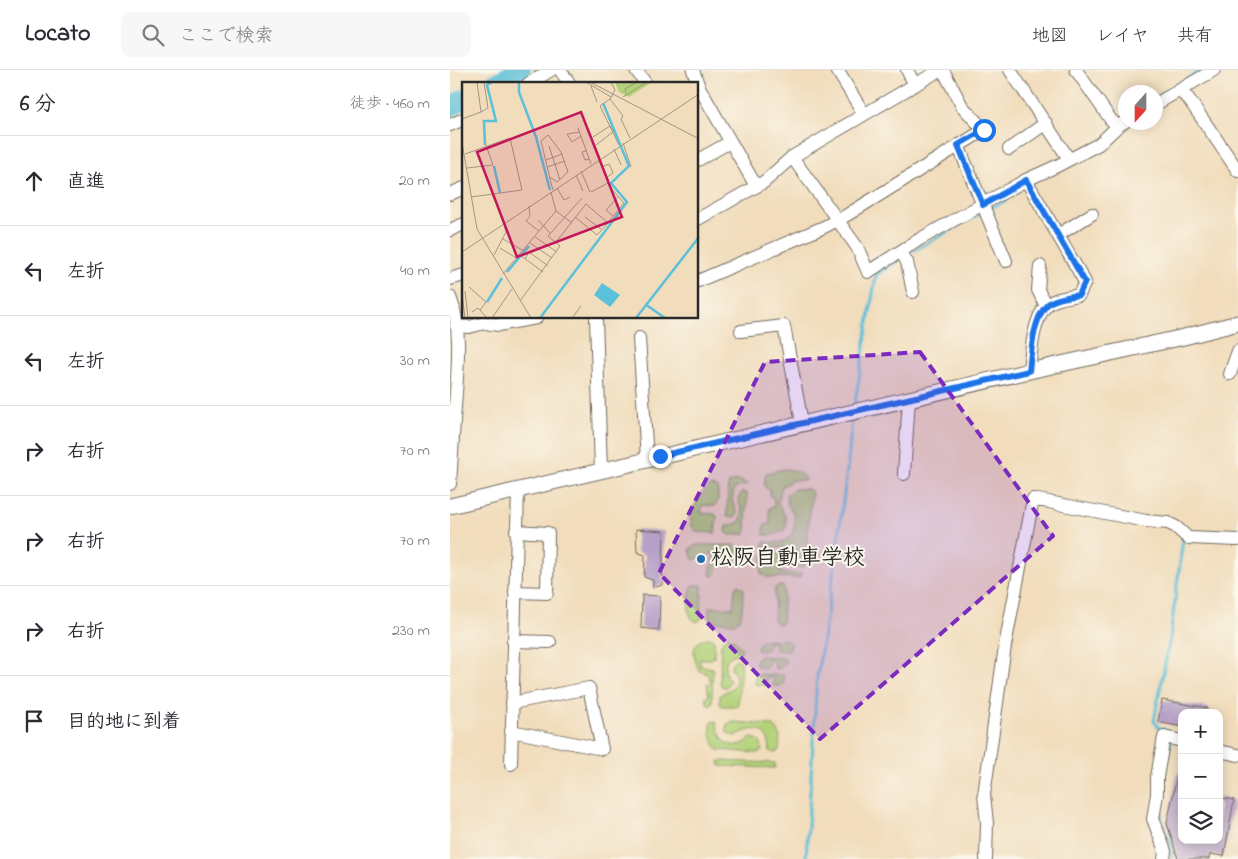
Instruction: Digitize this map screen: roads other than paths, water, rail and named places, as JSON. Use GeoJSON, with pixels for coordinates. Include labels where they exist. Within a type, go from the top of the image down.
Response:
{"type":"FeatureCollection","features":[{"type":"Feature","properties":{"kind":"street"},"geometry":{"type":"LineString","coordinates":[[531,82],[551,70]]}},
{"type":"Feature","properties":{"kind":"street"},"geometry":{"type":"LineString","coordinates":[[560,70],[569,82]]}},
{"type":"Feature","properties":{"kind":"street"},"geometry":{"type":"LineString","coordinates":[[636,70],[645,82]]}},
{"type":"Feature","properties":{"kind":"street"},"geometry":{"type":"LineString","coordinates":[[693,70],[697,82]]}},
{"type":"Feature","properties":{"kind":"street"},"geometry":{"type":"LineString","coordinates":[[837,70],[864,114]]}},
{"type":"Feature","properties":{"kind":"street"},"geometry":{"type":"LineString","coordinates":[[907,70],[915,85]]}},
{"type":"Feature","properties":{"kind":"street"},"geometry":{"type":"LineString","coordinates":[[699,219],[764,182],[792,158],[864,114],[942,70],[962,106],[984,130],[837,220],[699,281]]}},
{"type":"Feature","properties":{"kind":"street"},"geometry":{"type":"LineString","coordinates":[[1010,70],[1069,158]]}},
{"type":"Feature","properties":{"kind":"street"},"geometry":{"type":"LineString","coordinates":[[1076,70],[1111,120],[1118,122]]}},
{"type":"Feature","properties":{"kind":"street"},"geometry":{"type":"LineString","coordinates":[[1163,100],[1213,70]]}},
{"type":"Feature","properties":{"kind":"street"},"geometry":{"type":"LineString","coordinates":[[699,87],[756,186]]}},
{"type":"Feature","properties":{"kind":"street"},"geometry":{"type":"LineString","coordinates":[[1179,91],[1188,98],[1238,171]]}},
{"type":"Feature","properties":{"kind":"street"},"geometry":{"type":"LineString","coordinates":[[450,125],[462,120]]}},
{"type":"Feature","properties":{"kind":"street"},"geometry":{"type":"LineString","coordinates":[[1009,149],[1046,123]]}},
{"type":"Feature","properties":{"kind":"street"},"geometry":{"type":"LineString","coordinates":[[792,158],[857,247],[868,272],[903,256],[920,239],[985,209],[1009,190],[1026,180],[1099,144],[1118,127]]}},
{"type":"Feature","properties":{"kind":"street"},"geometry":{"type":"LineString","coordinates":[[699,159],[730,142]]}},
{"type":"Feature","properties":{"kind":"street"},"geometry":{"type":"LineString","coordinates":[[958,145],[1006,261]]}},
{"type":"Feature","properties":{"kind":"street"},"geometry":{"type":"LineString","coordinates":[[1026,180],[1085,282],[1079,295],[1056,300],[1046,306],[1039,319],[1031,347],[1029,371]]}},
{"type":"Feature","properties":{"kind":"street"},"geometry":{"type":"LineString","coordinates":[[450,194],[462,189]]}},
{"type":"Feature","properties":{"kind":"street"},"geometry":{"type":"LineString","coordinates":[[1058,235],[1092,214]]}},
{"type":"Feature","properties":{"kind":"street"},"geometry":{"type":"LineString","coordinates":[[450,230],[462,225]]}},
{"type":"Feature","properties":{"kind":"street"},"geometry":{"type":"LineString","coordinates":[[903,256],[913,292]]}},
{"type":"Feature","properties":{"kind":"street"},"geometry":{"type":"LineString","coordinates":[[1040,266],[1038,290],[1046,306]]}},
{"type":"Feature","properties":{"kind":"street"},"geometry":{"type":"LineString","coordinates":[[450,297],[456,326],[450,484]]}},
{"type":"Feature","properties":{"kind":"street"},"geometry":{"type":"LineString","coordinates":[[456,326],[485,323],[499,325],[531,319]]}},
{"type":"Feature","properties":{"kind":"street"},"geometry":{"type":"LineString","coordinates":[[596,319],[601,470]]}},
{"type":"Feature","properties":{"kind":"street"},"geometry":{"type":"LineString","coordinates":[[450,506],[1238,323]]}},
{"type":"Feature","properties":{"kind":"street"},"geometry":{"type":"LineString","coordinates":[[740,331],[784,326],[802,423]]}},
{"type":"Feature","properties":{"kind":"street"},"geometry":{"type":"LineString","coordinates":[[639,338],[647,459]]}},
{"type":"Feature","properties":{"kind":"street"},"geometry":{"type":"LineString","coordinates":[[1230,374],[1238,351]]}},
{"type":"Feature","properties":{"kind":"street"},"geometry":{"type":"LineString","coordinates":[[904,474],[909,399]]}},
{"type":"Feature","properties":{"kind":"street"},"geometry":{"type":"LineString","coordinates":[[511,764],[518,489]]}},
{"type":"Feature","properties":{"kind":"street"},"geometry":{"type":"LineString","coordinates":[[986,859],[988,824],[984,795],[1005,646],[1033,498],[1146,521],[1168,523],[1176,526],[1184,534],[1238,540]]}},
{"type":"Feature","properties":{"kind":"street"},"geometry":{"type":"LineString","coordinates":[[515,592],[547,593],[548,533],[516,531]]}},
{"type":"Feature","properties":{"kind":"street"},"geometry":{"type":"LineString","coordinates":[[514,640],[550,642]]}},
{"type":"Feature","properties":{"kind":"street"},"geometry":{"type":"LineString","coordinates":[[511,731],[602,750],[590,688],[512,703]]}},
{"type":"Feature","properties":{"kind":"street"},"geometry":{"type":"LineString","coordinates":[[1164,859],[1165,851],[1153,819],[1157,794],[1157,777],[1164,737],[1175,739]]}},
{"type":"Feature","properties":{"kind":"street"},"geometry":{"type":"LineString","coordinates":[[1223,751],[1238,756]]}},
{"type":"Feature","properties":{"kind":"waterway"},"geometry":{"type":"LineString","coordinates":[[498,82],[521,70]]}},
{"type":"Feature","properties":{"kind":"waterway"},"geometry":{"type":"LineString","coordinates":[[1163,93],[1202,70]]}},
{"type":"Feature","properties":{"kind":"waterway"},"geometry":{"type":"LineString","coordinates":[[450,107],[462,100]]}},
{"type":"Feature","properties":{"kind":"waterway"},"geometry":{"type":"LineString","coordinates":[[987,210],[1007,200],[1009,194]]}},
{"type":"Feature","properties":{"kind":"waterway"},"geometry":{"type":"LineString","coordinates":[[915,250],[981,213]]}},
{"type":"Feature","properties":{"kind":"waterway"},"geometry":{"type":"LineString","coordinates":[[855,403],[876,275],[901,258]]}},
{"type":"Feature","properties":{"kind":"waterway"},"geometry":{"type":"LineString","coordinates":[[806,859],[817,677],[836,557],[852,418]]}},
{"type":"Feature","properties":{"kind":"waterway"},"geometry":{"type":"LineString","coordinates":[[1172,734],[1158,727],[1154,721],[1170,638],[1183,539]]}},
{"type":"Feature","properties":{"kind":"waterway"},"geometry":{"type":"LineString","coordinates":[[1171,741],[1164,775],[1161,815],[1171,844],[1172,859]]}},
{"type":"Feature","properties":{"kind":"place","name":"松阪自動車学校"},"geometry":{"type":"Point","coordinates":[701,559]}}]}
